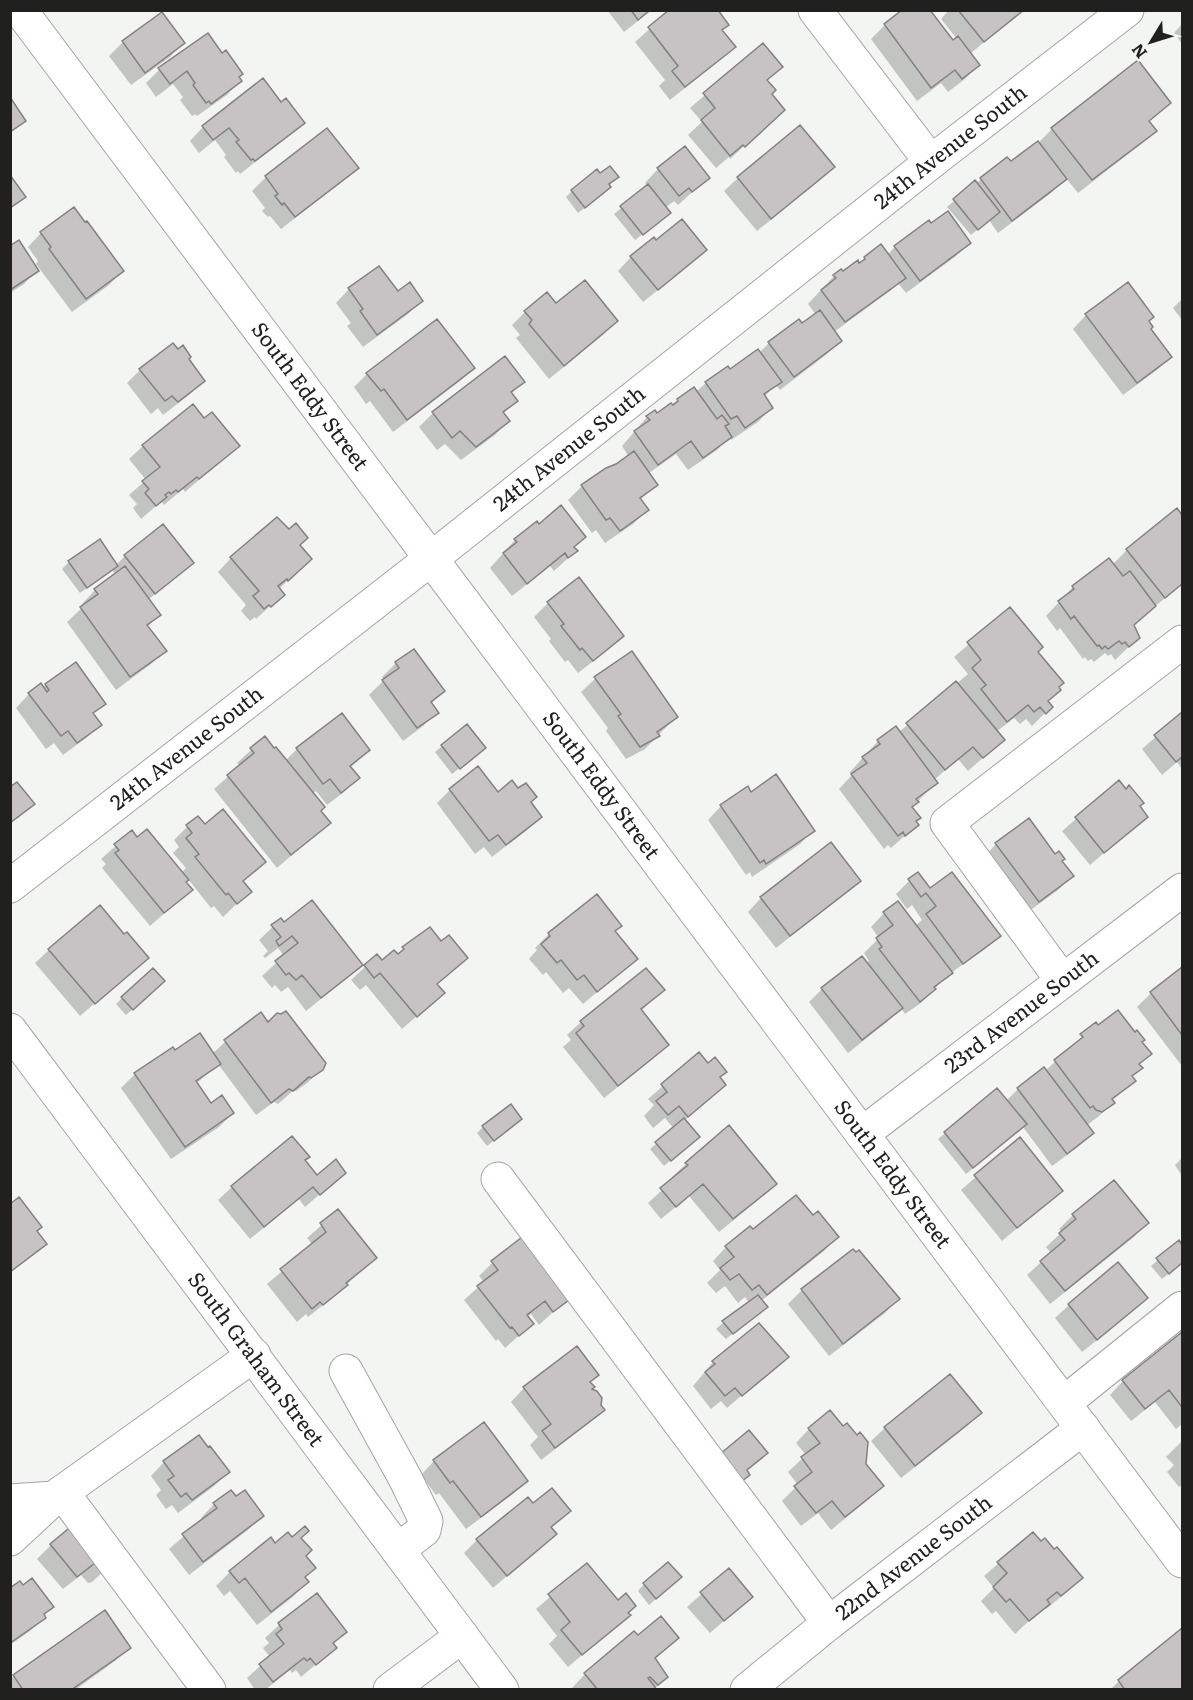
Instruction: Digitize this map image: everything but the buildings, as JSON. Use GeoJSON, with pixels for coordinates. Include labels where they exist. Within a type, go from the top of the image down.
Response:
{"type":"FeatureCollection","features":[{"type":"Feature","properties":{"kind":"street","name":"South Eddy Street"},"geometry":{"type":"LineString","coordinates":[[20,10],[1182,1561]]}},
{"type":"Feature","properties":{"kind":"street"},"geometry":{"type":"LineString","coordinates":[[815,10],[931,162]]}},
{"type":"Feature","properties":{"kind":"street","name":"24th Avenue South"},"geometry":{"type":"LineString","coordinates":[[10,886],[432,558],[931,162],[1127,10]]}},
{"type":"Feature","properties":{"kind":"street"},"geometry":{"type":"LineString","coordinates":[[1062,980],[947,823],[1182,642]]}},
{"type":"Feature","properties":{"kind":"street","name":"23rd Avenue South"},"geometry":{"type":"LineString","coordinates":[[862,1134],[1182,890]]}},
{"type":"Feature","properties":{"kind":"street","name":"South Graham Street"},"geometry":{"type":"LineString","coordinates":[[10,1030],[502,1689]]}},
{"type":"Feature","properties":{"kind":"street"},"geometry":{"type":"LineString","coordinates":[[498,1179],[829,1623]]}},
{"type":"Feature","properties":{"kind":"street","name":"22nd Avenue South"},"geometry":{"type":"LineString","coordinates":[[747,1689],[829,1623],[1074,1416],[1182,1308]]}},
{"type":"Feature","properties":{"kind":"street"},"geometry":{"type":"LineString","coordinates":[[10,1539],[58,1495],[254,1355]]}},
{"type":"Feature","properties":{"kind":"street"},"geometry":{"type":"LineString","coordinates":[[346,1371],[426,1521],[424,1530],[398,1550]]}},
{"type":"Feature","properties":{"kind":"street"},"geometry":{"type":"LineString","coordinates":[[10,1501],[58,1495]]}},
{"type":"Feature","properties":{"kind":"street"},"geometry":{"type":"LineString","coordinates":[[58,1495],[209,1689]]}},
{"type":"Feature","properties":{"kind":"street"},"geometry":{"type":"LineString","coordinates":[[390,1689],[462,1636]]}}]}
